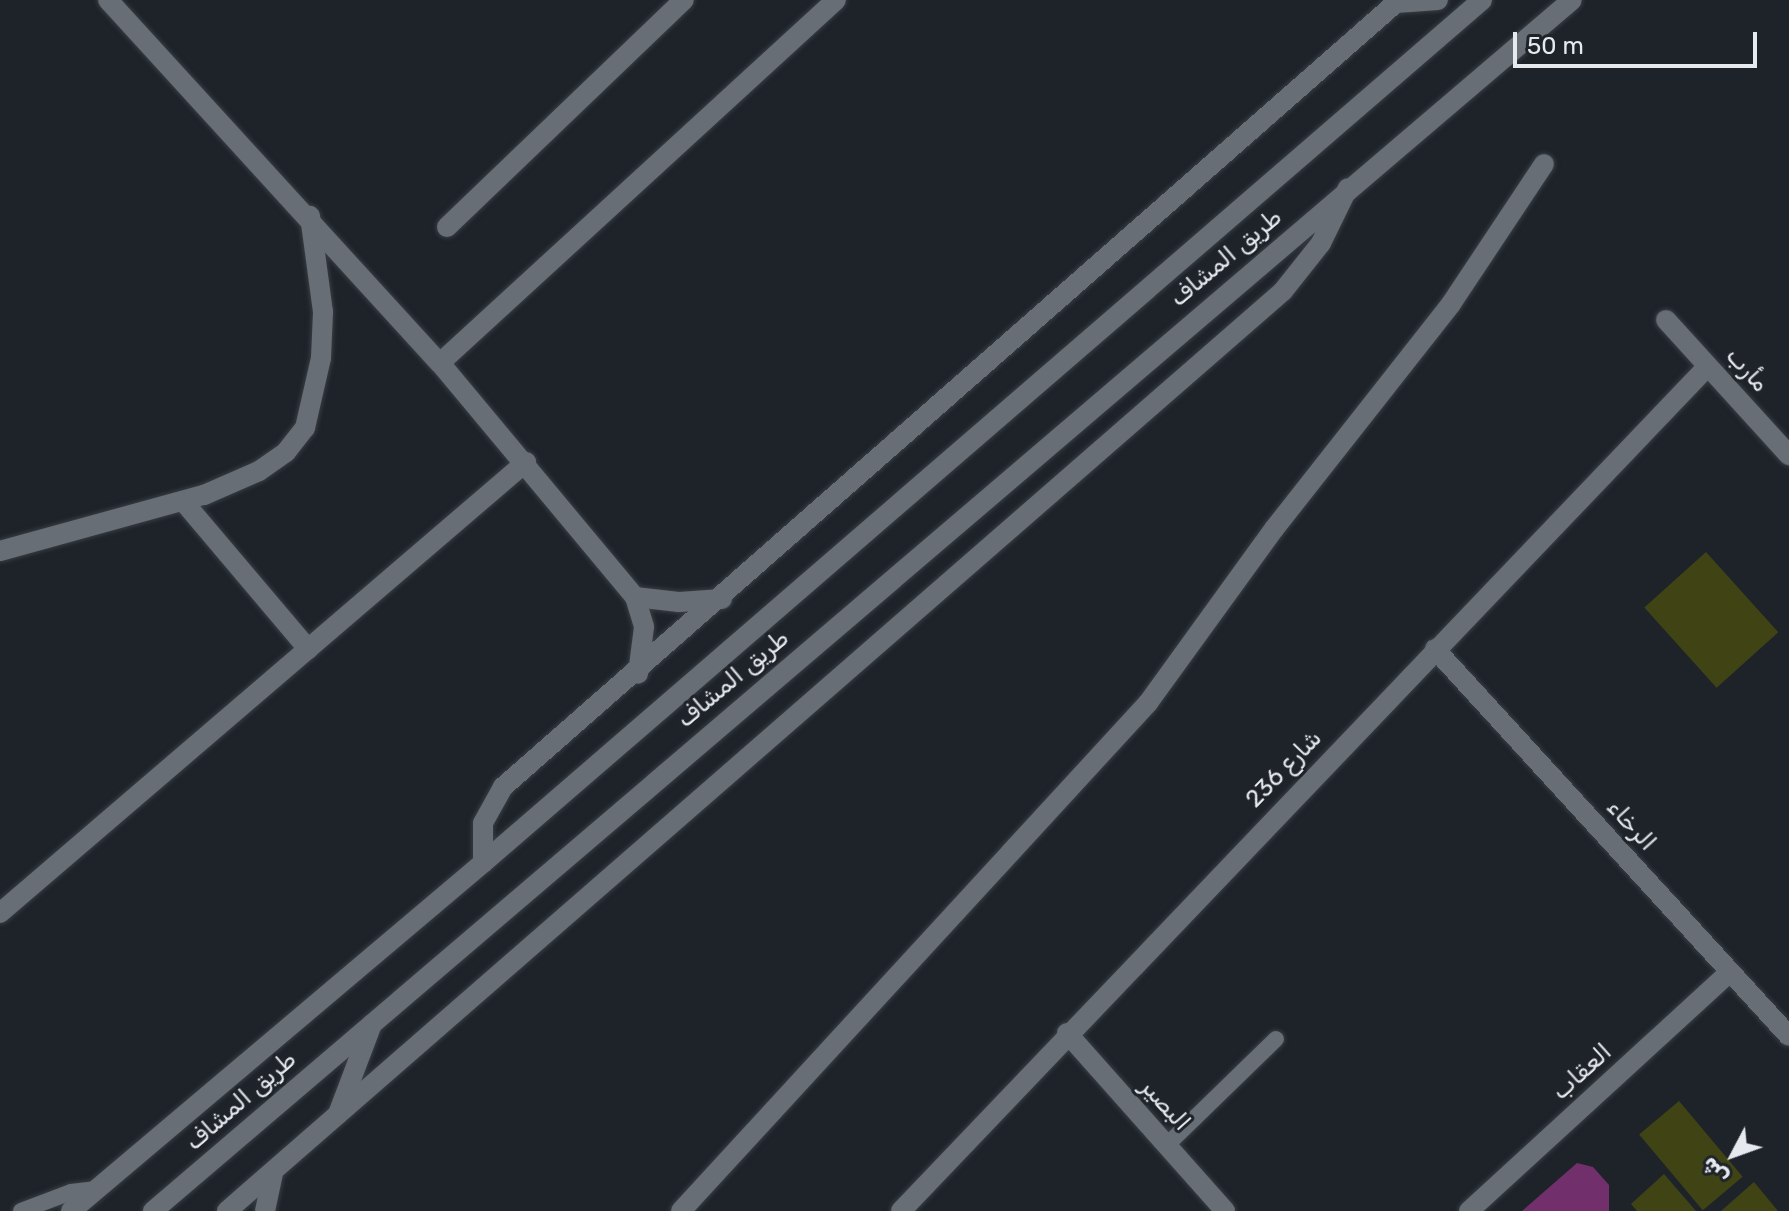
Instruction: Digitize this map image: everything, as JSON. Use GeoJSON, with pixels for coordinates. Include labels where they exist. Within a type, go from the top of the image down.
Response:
{"type":"FeatureCollection","features":[{"type":"Feature","properties":{"kind":"street"},"geometry":{"type":"LineString","coordinates":[[108,0],[310,216],[440,363],[526,462],[635,597],[644,627],[638,674]]}},
{"type":"Feature","properties":{"kind":"street"},"geometry":{"type":"LineString","coordinates":[[447,227],[684,0]]}},
{"type":"Feature","properties":{"kind":"street"},"geometry":{"type":"LineString","coordinates":[[440,363],[836,0]]}},
{"type":"Feature","properties":{"kind":"street"},"geometry":{"type":"LineString","coordinates":[[483,863],[483,823],[503,787],[638,674],[1397,2],[1438,0]]}},
{"type":"Feature","properties":{"kind":"street","name":"طريق المشاف"},"geometry":{"type":"LineString","coordinates":[[71,1211],[483,863],[1482,0]]}},
{"type":"Feature","properties":{"kind":"street","name":"طريق المشاف"},"geometry":{"type":"LineString","coordinates":[[153,1211],[1348,188],[1572,0]]}},
{"type":"Feature","properties":{"kind":"street"},"geometry":{"type":"LineString","coordinates":[[681,1211],[1148,703],[1274,529],[1451,304],[1544,164]]}},
{"type":"Feature","properties":{"kind":"street","name":"طريق المشاف"},"geometry":{"type":"LineString","coordinates":[[227,1211],[1283,291],[1321,243],[1348,188]]}},
{"type":"Feature","properties":{"kind":"street"},"geometry":{"type":"LineString","coordinates":[[0,551],[183,501],[259,471],[286,452],[305,428],[317,393],[323,312],[310,216]]}},
{"type":"Feature","properties":{"kind":"street","name":"مأرب"},"geometry":{"type":"LineString","coordinates":[[1666,320],[1789,455]]}},
{"type":"Feature","properties":{"kind":"street","name":"شارع 236"},"geometry":{"type":"LineString","coordinates":[[901,1211],[1067,1033],[1708,366]]}},
{"type":"Feature","properties":{"kind":"street"},"geometry":{"type":"LineString","coordinates":[[0,913],[526,462]]}},
{"type":"Feature","properties":{"kind":"street"},"geometry":{"type":"LineString","coordinates":[[183,501],[308,649]]}},
{"type":"Feature","properties":{"kind":"street"},"geometry":{"type":"LineString","coordinates":[[635,597],[679,602],[722,599]]}},
{"type":"Feature","properties":{"kind":"street","name":"الرخاء"},"geometry":{"type":"LineString","coordinates":[[1435,649],[1789,1036]]}},
{"type":"Feature","properties":{"kind":"street","name":"العقاب"},"geometry":{"type":"LineString","coordinates":[[1469,1211],[1730,972]]}},
{"type":"Feature","properties":{"kind":"street"},"geometry":{"type":"LineString","coordinates":[[338,1114],[372,1022]]}},
{"type":"Feature","properties":{"kind":"street","name":"البصير"},"geometry":{"type":"LineString","coordinates":[[1067,1033],[1225,1211]]}},
{"type":"Feature","properties":{"kind":"street"},"geometry":{"type":"LineString","coordinates":[[265,1211],[274,1171]]}},
{"type":"Feature","properties":{"kind":"lane"},"geometry":{"type":"LineString","coordinates":[[1167,1145],[1276,1039]]}},
{"type":"Feature","properties":{"kind":"lane"},"geometry":{"type":"LineString","coordinates":[[21,1211],[71,1192],[97,1189]]}},
{"type":"Feature","properties":{"kind":"green space"},"geometry":{"type":"Polygon","coordinates":[[[1706,552],[1778,632],[1717,688],[1644,608],[1706,552]]]}},
{"type":"Feature","properties":{"kind":"green space"},"geometry":{"type":"Polygon","coordinates":[[[1679,1101],[1743,1177],[1703,1210],[1639,1134],[1679,1101]]]}},
{"type":"Feature","properties":{"kind":"green space"},"geometry":{"type":"Polygon","coordinates":[[[1664,1174],[1696,1211],[1637,1211],[1631,1204],[1664,1174]]]}},
{"type":"Feature","properties":{"kind":"green space"},"geometry":{"type":"Polygon","coordinates":[[[1754,1182],[1778,1211],[1721,1211],[1754,1182]]]}},
{"type":"Feature","properties":{"kind":"building"},"geometry":{"type":"Polygon","coordinates":[[[1577,1163],[1593,1167],[1609,1185],[1609,1211],[1522,1211],[1577,1163]]]}}]}
